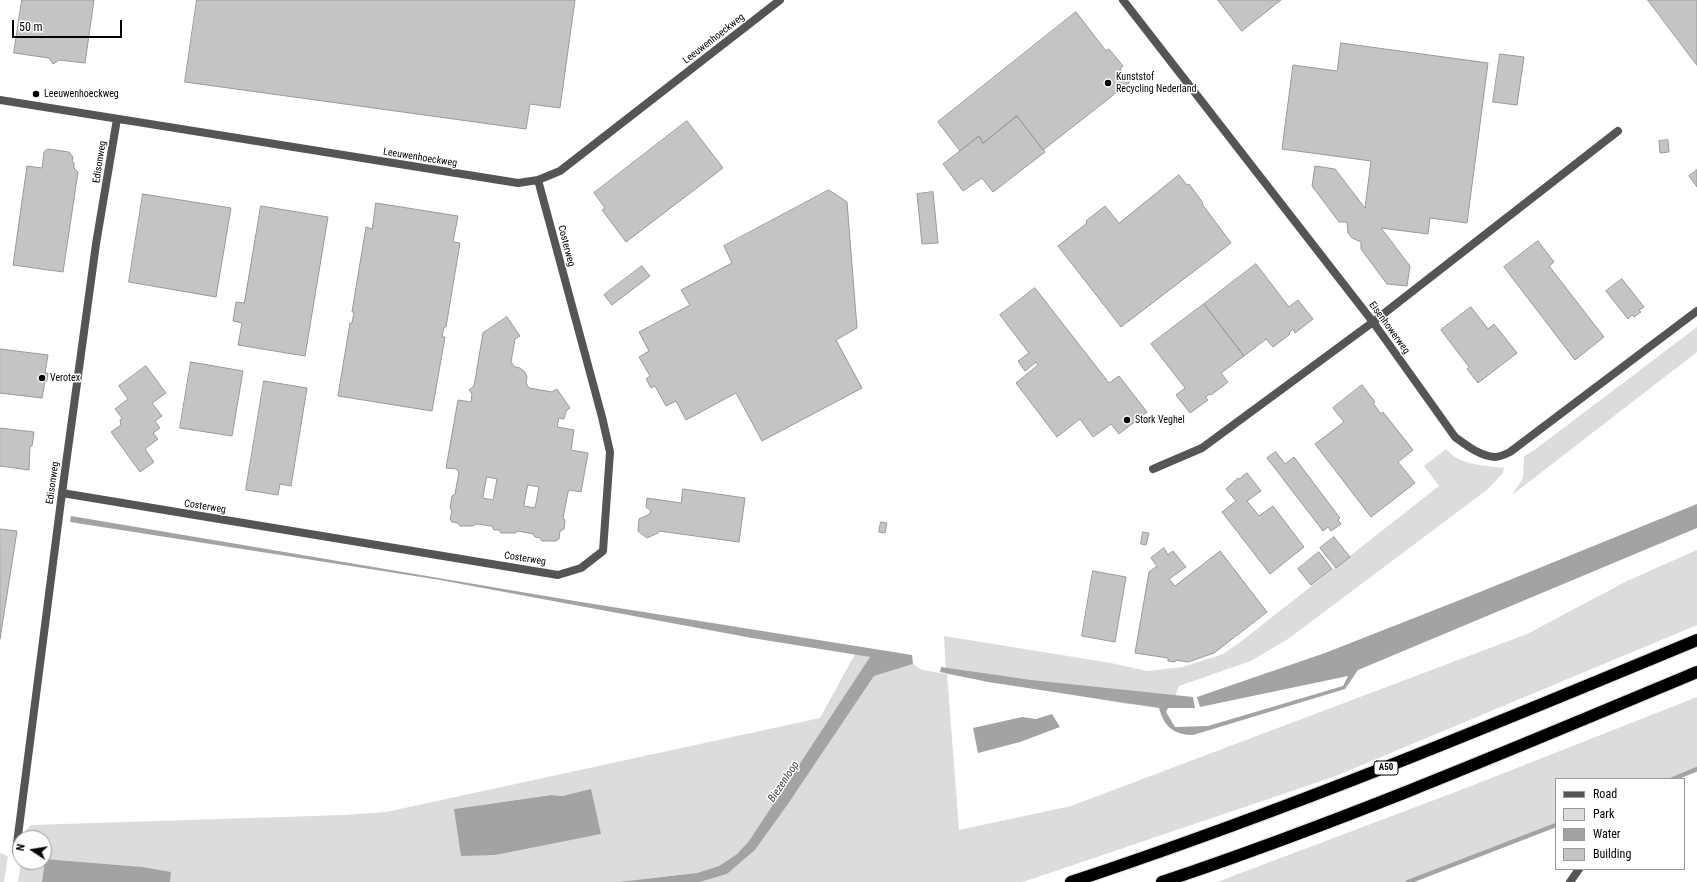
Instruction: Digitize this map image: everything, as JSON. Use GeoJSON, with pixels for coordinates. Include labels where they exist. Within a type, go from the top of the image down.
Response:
{"type":"FeatureCollection","features":[{"type":"Feature","properties":{"kind":"highway","name":"A50"},"geometry":{"type":"LineString","coordinates":[[1071,882],[1168,850],[1352,781],[1697,640]]}},
{"type":"Feature","properties":{"kind":"highway"},"geometry":{"type":"LineString","coordinates":[[1162,882],[1265,846],[1500,754],[1697,672]]}},
{"type":"Feature","properties":{"kind":"street","name":"Leeuwenhoeckweg"},"geometry":{"type":"LineString","coordinates":[[0,100],[518,183],[538,180],[560,171],[780,0]]}},
{"type":"Feature","properties":{"kind":"street","name":"Eisenhowerweg"},"geometry":{"type":"LineString","coordinates":[[1123,0],[1373,322],[1455,437],[1468,447],[1482,454],[1496,457],[1510,452],[1528,440],[1697,311]]}},
{"type":"Feature","properties":{"kind":"street","name":"Edisonweg"},"geometry":{"type":"LineString","coordinates":[[19,830],[96,244],[117,119]]}},
{"type":"Feature","properties":{"kind":"street"},"geometry":{"type":"LineString","coordinates":[[1152,469],[1202,448],[1373,322],[1618,131]]}},
{"type":"Feature","properties":{"kind":"street","name":"Costerweg"},"geometry":{"type":"LineString","coordinates":[[62,493],[558,575],[581,568],[603,552],[610,452],[602,416],[538,180]]}},
{"type":"Feature","properties":{"kind":"street"},"geometry":{"type":"LineString","coordinates":[[1570,882],[1578,870]]}},
{"type":"Feature","properties":{"kind":"green space"},"geometry":{"type":"Polygon","coordinates":[[[1697,327],[1697,352],[1512,495],[1523,478],[1524,456],[1533,451],[1697,327]]]}},
{"type":"Feature","properties":{"kind":"green space"},"geometry":{"type":"Polygon","coordinates":[[[1446,449],[1451,454],[1464,461],[1487,466],[1504,467],[1503,473],[1488,489],[1288,639],[1251,661],[1179,686],[1176,694],[1177,708],[1127,704],[947,674],[959,830],[1071,806],[1527,634],[1627,581],[1697,550],[1697,625],[1333,777],[1023,882],[700,882],[727,874],[755,850],[788,804],[874,676],[913,664],[922,670],[946,674],[944,636],[1111,663],[1147,671],[1183,667],[1223,654],[1439,486],[1424,466],[1446,449]]]}},
{"type":"Feature","properties":{"kind":"green space"},"geometry":{"type":"Polygon","coordinates":[[[855,654],[871,657],[749,841],[737,854],[719,866],[697,873],[618,882],[170,882],[170,872],[143,867],[52,860],[52,830],[26,830],[31,825],[344,815],[386,812],[820,718],[855,654]],[[550,795],[454,809],[553,843],[601,834],[563,796],[550,795]]]}},
{"type":"Feature","properties":{"kind":"green space"},"geometry":{"type":"Polygon","coordinates":[[[1697,697],[1697,769],[1671,778],[1555,778],[1555,823],[1410,882],[1217,882],[1466,788],[1697,697]]]}},
{"type":"Feature","properties":{"kind":"green space"},"geometry":{"type":"Polygon","coordinates":[[[0,853],[8,856],[4,882],[0,882],[0,853]]]}},
{"type":"Feature","properties":{"kind":"green space"},"geometry":{"type":"Polygon","coordinates":[[[20,870],[44,870],[42,882],[18,882],[20,870]]]}},
{"type":"Feature","properties":{"kind":"water"},"geometry":{"type":"Polygon","coordinates":[[[1697,504],[1697,528],[1358,670],[1345,689],[1193,735],[1186,735],[1170,728],[1164,720],[1159,708],[988,682],[940,672],[941,667],[1031,680],[1193,697],[1195,708],[1168,708],[1166,712],[1175,727],[1208,726],[1343,686],[1348,676],[1200,707],[1197,697],[1325,653],[1697,504]]]}},
{"type":"Feature","properties":{"kind":"water"},"geometry":{"type":"Polygon","coordinates":[[[71,516],[575,601],[912,655],[913,664],[874,676],[788,804],[755,850],[727,874],[700,882],[618,882],[697,873],[719,866],[737,854],[749,841],[870,657],[752,638],[440,580],[70,522],[71,516]]]}},
{"type":"Feature","properties":{"kind":"water"},"geometry":{"type":"Polygon","coordinates":[[[1052,714],[1060,727],[1020,742],[978,753],[973,728],[1022,717],[1036,719],[1052,714]]]}},
{"type":"Feature","properties":{"kind":"water"},"geometry":{"type":"Polygon","coordinates":[[[591,789],[601,834],[495,855],[461,856],[454,809],[551,795],[563,796],[591,789]]]}},
{"type":"Feature","properties":{"kind":"water"},"geometry":{"type":"Polygon","coordinates":[[[52,860],[143,867],[171,872],[170,882],[42,882],[44,870],[52,870],[52,860]]]}},
{"type":"Feature","properties":{"kind":"building"},"geometry":{"type":"Polygon","coordinates":[[[22,0],[94,0],[85,63],[59,60],[53,64],[49,58],[14,53],[22,0]]]}},
{"type":"Feature","properties":{"kind":"building"},"geometry":{"type":"Polygon","coordinates":[[[197,0],[575,0],[560,108],[530,104],[526,129],[185,82],[197,0]]]}},
{"type":"Feature","properties":{"kind":"building"},"geometry":{"type":"Polygon","coordinates":[[[1218,0],[1281,0],[1242,31],[1218,0]]]}},
{"type":"Feature","properties":{"kind":"building"},"geometry":{"type":"Polygon","coordinates":[[[1648,0],[1697,0],[1697,65],[1648,0]]]}},
{"type":"Feature","properties":{"kind":"building"},"geometry":{"type":"Polygon","coordinates":[[[1076,12],[1106,51],[1109,49],[1123,66],[1120,69],[1130,82],[1043,150],[1017,116],[983,143],[979,136],[960,151],[938,122],[1076,12]]]}},
{"type":"Feature","properties":{"kind":"building"},"geometry":{"type":"Polygon","coordinates":[[[1341,43],[1488,63],[1467,223],[1430,218],[1428,234],[1381,228],[1410,266],[1407,286],[1387,284],[1361,249],[1361,242],[1352,238],[1348,233],[1347,222],[1339,222],[1312,186],[1315,166],[1335,169],[1365,208],[1371,161],[1282,149],[1293,65],[1337,71],[1341,43]]]}},
{"type":"Feature","properties":{"kind":"building"},"geometry":{"type":"Polygon","coordinates":[[[1500,54],[1524,57],[1517,105],[1493,102],[1500,54]]]}},
{"type":"Feature","properties":{"kind":"building"},"geometry":{"type":"Polygon","coordinates":[[[1017,116],[1045,152],[993,192],[982,178],[963,191],[943,164],[979,136],[983,143],[1017,116]]]}},
{"type":"Feature","properties":{"kind":"building"},"geometry":{"type":"Polygon","coordinates":[[[687,121],[723,168],[626,242],[602,210],[605,208],[594,193],[687,121]]]}},
{"type":"Feature","properties":{"kind":"building"},"geometry":{"type":"Polygon","coordinates":[[[1668,140],[1669,152],[1660,153],[1659,141],[1668,140]]]}},
{"type":"Feature","properties":{"kind":"building"},"geometry":{"type":"Polygon","coordinates":[[[48,149],[69,152],[73,157],[72,162],[74,163],[74,168],[78,172],[63,272],[13,265],[27,166],[42,168],[44,152],[48,149]]]}},
{"type":"Feature","properties":{"kind":"building"},"geometry":{"type":"Polygon","coordinates":[[[1697,170],[1697,187],[1689,176],[1697,170]]]}},
{"type":"Feature","properties":{"kind":"building"},"geometry":{"type":"Polygon","coordinates":[[[1179,175],[1187,185],[1189,184],[1231,243],[1121,327],[1058,246],[1087,223],[1086,221],[1105,206],[1119,223],[1179,175]]]}},
{"type":"Feature","properties":{"kind":"building"},"geometry":{"type":"Polygon","coordinates":[[[829,190],[847,202],[857,328],[836,340],[862,388],[762,441],[736,393],[686,420],[676,401],[666,406],[655,386],[651,388],[646,379],[650,376],[639,357],[649,351],[639,332],[690,305],[681,290],[732,263],[724,246],[829,190]]]}},
{"type":"Feature","properties":{"kind":"building"},"geometry":{"type":"Polygon","coordinates":[[[933,192],[938,243],[922,244],[917,194],[933,192]]]}},
{"type":"Feature","properties":{"kind":"building"},"geometry":{"type":"Polygon","coordinates":[[[143,194],[231,208],[216,297],[129,282],[143,194]]]}},
{"type":"Feature","properties":{"kind":"building"},"geometry":{"type":"Polygon","coordinates":[[[376,203],[458,216],[453,242],[460,243],[446,327],[444,327],[442,337],[445,337],[432,411],[338,396],[350,323],[352,323],[354,312],[352,312],[366,227],[372,229],[376,203]]]}},
{"type":"Feature","properties":{"kind":"building"},"geometry":{"type":"Polygon","coordinates":[[[261,206],[328,217],[305,356],[238,345],[242,323],[233,321],[236,302],[244,303],[261,206]]]}},
{"type":"Feature","properties":{"kind":"building"},"geometry":{"type":"Polygon","coordinates":[[[1538,241],[1554,262],[1549,266],[1604,337],[1575,360],[1504,267],[1538,241]]]}},
{"type":"Feature","properties":{"kind":"building"},"geometry":{"type":"Polygon","coordinates":[[[1256,264],[1289,307],[1298,300],[1313,319],[1295,333],[1293,329],[1289,333],[1290,334],[1273,347],[1266,339],[1244,356],[1204,304],[1256,264]]]}},
{"type":"Feature","properties":{"kind":"building"},"geometry":{"type":"Polygon","coordinates":[[[642,266],[650,276],[612,305],[604,295],[642,266]]]}},
{"type":"Feature","properties":{"kind":"building"},"geometry":{"type":"Polygon","coordinates":[[[1622,279],[1644,307],[1639,310],[1641,312],[1634,317],[1632,315],[1628,319],[1606,291],[1622,279]]]}},
{"type":"Feature","properties":{"kind":"building"},"geometry":{"type":"Polygon","coordinates":[[[1035,288],[1109,383],[1119,376],[1147,412],[1119,434],[1111,424],[1093,437],[1080,419],[1057,437],[1016,383],[1038,365],[1036,362],[1025,371],[1018,361],[1029,353],[1000,315],[1035,288]]]}},
{"type":"Feature","properties":{"kind":"building"},"geometry":{"type":"Polygon","coordinates":[[[1204,304],[1244,356],[1221,373],[1228,382],[1211,395],[1210,394],[1205,397],[1208,400],[1190,413],[1176,395],[1185,388],[1151,344],[1204,304]]]}},
{"type":"Feature","properties":{"kind":"building"},"geometry":{"type":"Polygon","coordinates":[[[1471,307],[1488,329],[1494,324],[1517,353],[1478,383],[1467,369],[1469,367],[1441,330],[1471,307]]]}},
{"type":"Feature","properties":{"kind":"building"},"geometry":{"type":"Polygon","coordinates":[[[507,317],[520,336],[515,339],[511,362],[515,367],[520,368],[525,372],[527,377],[526,383],[529,388],[552,392],[557,389],[570,408],[566,411],[564,419],[559,418],[557,427],[574,430],[571,450],[588,453],[581,492],[570,490],[568,492],[563,518],[565,520],[564,529],[560,531],[559,539],[556,541],[542,541],[533,534],[518,531],[515,533],[501,533],[499,530],[494,530],[492,526],[476,524],[473,526],[460,526],[458,523],[452,522],[450,519],[452,511],[450,508],[452,496],[455,494],[459,472],[456,469],[446,468],[458,400],[471,402],[472,394],[469,390],[474,386],[483,333],[507,317]],[[487,477],[483,498],[493,500],[497,479],[487,477]],[[528,485],[524,506],[535,508],[539,487],[528,485]]]}},
{"type":"Feature","properties":{"kind":"building"},"geometry":{"type":"Polygon","coordinates":[[[0,349],[48,355],[45,373],[48,373],[47,381],[45,381],[42,398],[0,393],[0,349]]]}},
{"type":"Feature","properties":{"kind":"building"},"geometry":{"type":"Polygon","coordinates":[[[191,362],[243,371],[232,436],[180,428],[191,362]]]}},
{"type":"Feature","properties":{"kind":"building"},"geometry":{"type":"Polygon","coordinates":[[[146,366],[166,393],[152,403],[162,416],[155,421],[160,428],[153,433],[158,439],[145,449],[154,462],[140,472],[111,432],[121,425],[120,420],[122,418],[115,409],[128,399],[119,386],[146,366]]]}},
{"type":"Feature","properties":{"kind":"building"},"geometry":{"type":"Polygon","coordinates":[[[264,381],[307,388],[291,486],[280,484],[278,495],[246,490],[264,381]]]}},
{"type":"Feature","properties":{"kind":"building"},"geometry":{"type":"Polygon","coordinates":[[[1362,385],[1375,402],[1373,403],[1381,414],[1383,412],[1413,450],[1398,462],[1415,483],[1371,517],[1315,444],[1344,422],[1333,408],[1362,385]]]}},
{"type":"Feature","properties":{"kind":"building"},"geometry":{"type":"Polygon","coordinates":[[[0,428],[34,432],[32,446],[30,446],[29,470],[0,466],[0,428]]]}},
{"type":"Feature","properties":{"kind":"building"},"geometry":{"type":"Polygon","coordinates":[[[1276,452],[1285,464],[1294,457],[1340,518],[1338,520],[1341,524],[1331,531],[1328,527],[1323,531],[1267,458],[1276,452]]]}},
{"type":"Feature","properties":{"kind":"building"},"geometry":{"type":"Polygon","coordinates":[[[1247,473],[1261,491],[1247,501],[1259,516],[1273,506],[1304,547],[1270,574],[1222,512],[1236,501],[1226,489],[1238,478],[1239,479],[1247,473]]]}},
{"type":"Feature","properties":{"kind":"building"},"geometry":{"type":"Polygon","coordinates":[[[683,489],[745,498],[739,542],[659,531],[658,533],[647,538],[638,531],[639,519],[650,514],[651,511],[646,507],[647,498],[681,503],[683,489]]]}},
{"type":"Feature","properties":{"kind":"building"},"geometry":{"type":"Polygon","coordinates":[[[881,522],[887,523],[885,533],[879,532],[881,522]]]}},
{"type":"Feature","properties":{"kind":"building"},"geometry":{"type":"Polygon","coordinates":[[[0,529],[17,531],[0,639],[0,529]]]}},
{"type":"Feature","properties":{"kind":"building"},"geometry":{"type":"Polygon","coordinates":[[[1143,532],[1149,533],[1146,545],[1141,544],[1143,532]]]}},
{"type":"Feature","properties":{"kind":"building"},"geometry":{"type":"Polygon","coordinates":[[[1334,537],[1350,557],[1336,568],[1320,548],[1334,537]]]}},
{"type":"Feature","properties":{"kind":"building"},"geometry":{"type":"Polygon","coordinates":[[[1164,548],[1168,555],[1173,551],[1186,567],[1169,579],[1175,586],[1220,551],[1267,612],[1214,653],[1188,662],[1176,660],[1175,662],[1168,661],[1168,658],[1135,653],[1149,572],[1157,566],[1151,558],[1164,548]]]}},
{"type":"Feature","properties":{"kind":"building"},"geometry":{"type":"Polygon","coordinates":[[[1319,552],[1332,569],[1311,585],[1298,569],[1319,552]]]}},
{"type":"Feature","properties":{"kind":"building"},"geometry":{"type":"Polygon","coordinates":[[[1093,571],[1126,577],[1115,642],[1082,636],[1093,571]]]}},
{"type":"Feature","properties":{"kind":"waterway"},"geometry":{"type":"LineString","coordinates":[[1675,778],[1697,769]]}},
{"type":"Feature","properties":{"kind":"waterway"},"geometry":{"type":"LineString","coordinates":[[1408,882],[1555,825]]}},
{"type":"Feature","properties":{"kind":"place","name":"Kunststof Recycling Nederland"},"geometry":{"type":"Point","coordinates":[1108,83]}},
{"type":"Feature","properties":{"kind":"place","name":"Leeuwenhoeckweg"},"geometry":{"type":"Point","coordinates":[36,94]}},
{"type":"Feature","properties":{"kind":"place","name":"Verotex"},"geometry":{"type":"Point","coordinates":[42,378]}},
{"type":"Feature","properties":{"kind":"place","name":"Stork Veghel"},"geometry":{"type":"Point","coordinates":[1127,420]}},
{"type":"Feature","properties":{"kind":"water label","name":"Biezenloop"},"geometry":{"type":"Point","coordinates":[784,782]}}]}
